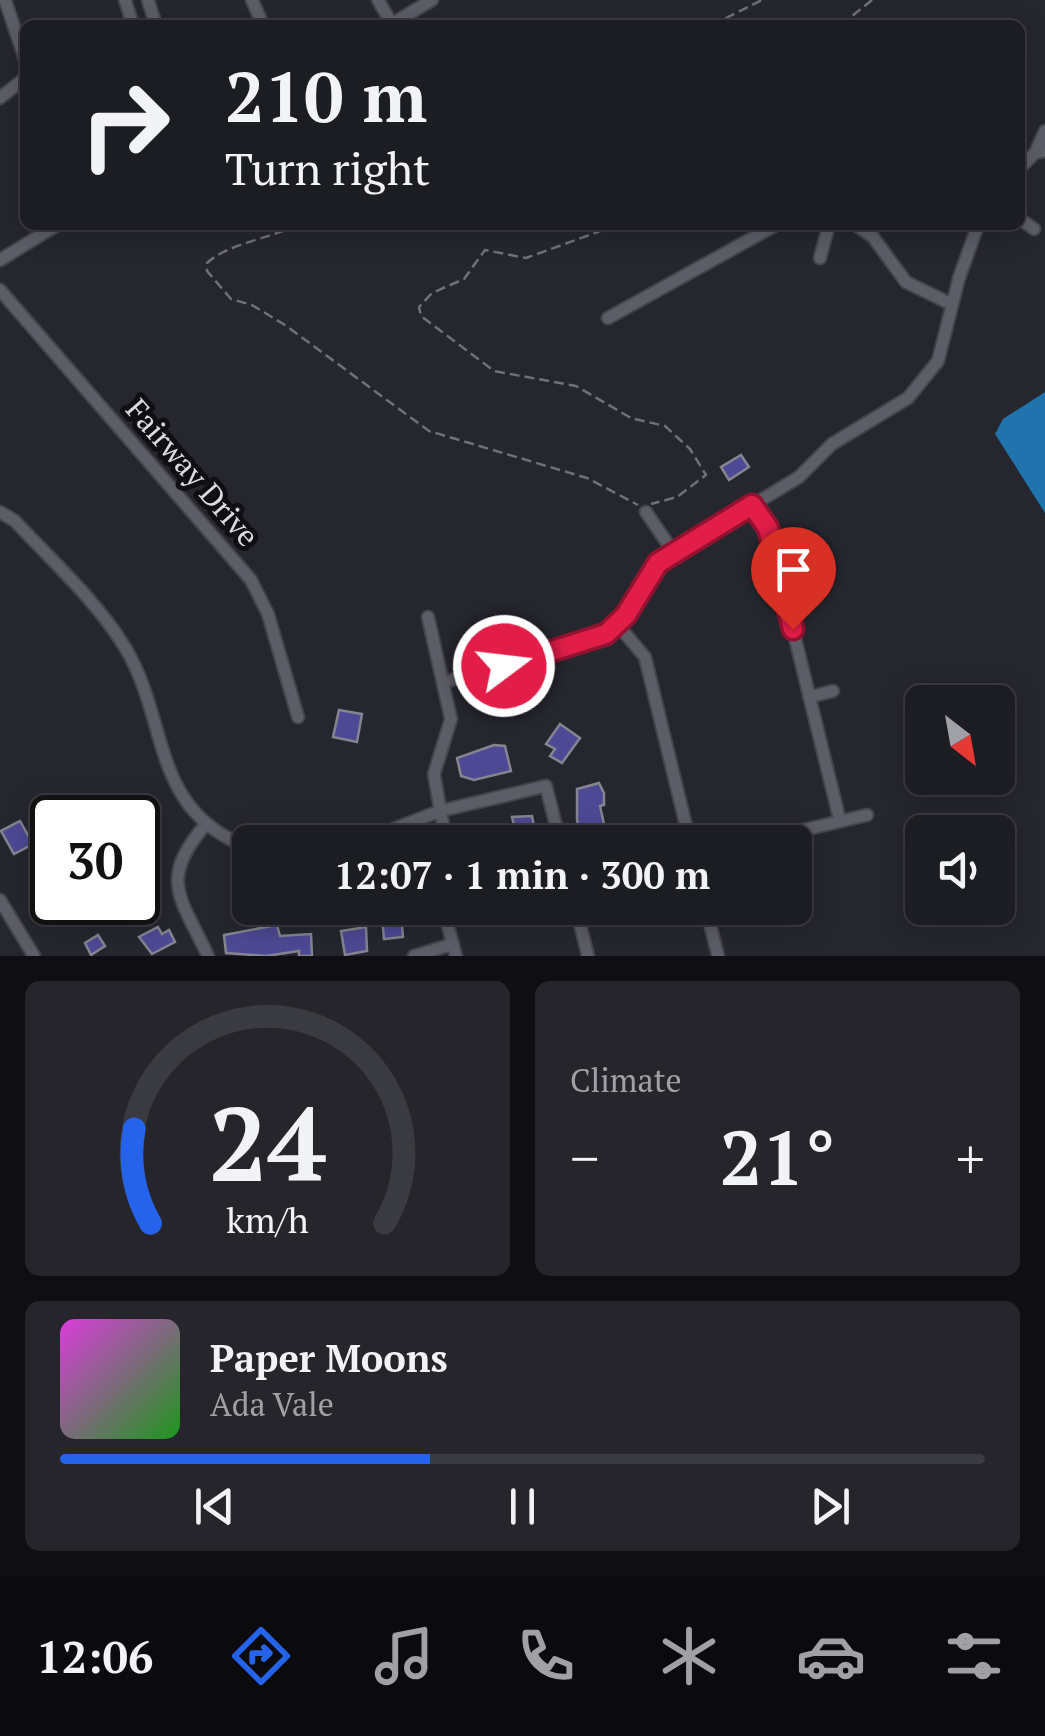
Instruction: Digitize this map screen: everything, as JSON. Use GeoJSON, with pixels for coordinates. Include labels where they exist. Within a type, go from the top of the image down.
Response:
{"type":"FeatureCollection","features":[{"type":"Feature","properties":{"kind":"street"},"geometry":{"type":"LineString","coordinates":[[5,0],[20,44]]}},
{"type":"Feature","properties":{"kind":"street"},"geometry":{"type":"LineString","coordinates":[[399,20],[432,0]]}},
{"type":"Feature","properties":{"kind":"street"},"geometry":{"type":"LineString","coordinates":[[0,98],[20,82]]}},
{"type":"Feature","properties":{"kind":"street"},"geometry":{"type":"LineString","coordinates":[[1037,154],[1045,131]]}},
{"type":"Feature","properties":{"kind":"street"},"geometry":{"type":"LineString","coordinates":[[1025,222],[1034,229]]}},
{"type":"Feature","properties":{"kind":"street"},"geometry":{"type":"LineString","coordinates":[[0,260],[49,230]]}},
{"type":"Feature","properties":{"kind":"street"},"geometry":{"type":"LineString","coordinates":[[608,318],[767,230]]}},
{"type":"Feature","properties":{"kind":"street"},"geometry":{"type":"LineString","coordinates":[[820,258],[828,230]]}},
{"type":"Feature","properties":{"kind":"street"},"geometry":{"type":"LineString","coordinates":[[863,230],[873,237],[906,282],[951,304]]}},
{"type":"Feature","properties":{"kind":"street"},"geometry":{"type":"LineString","coordinates":[[444,682],[588,642],[617,624],[658,563],[798,477],[832,444],[908,398],[938,361],[951,304],[976,230]]}},
{"type":"Feature","properties":{"kind":"street","name":"Fairway Drive"},"geometry":{"type":"LineString","coordinates":[[0,290],[251,580],[268,614],[298,717]]}},
{"type":"Feature","properties":{"kind":"street"},"geometry":{"type":"LineString","coordinates":[[752,505],[768,528],[840,821]]}},
{"type":"Feature","properties":{"kind":"street"},"geometry":{"type":"LineString","coordinates":[[642,509],[674,553]]}},
{"type":"Feature","properties":{"kind":"street"},"geometry":{"type":"LineString","coordinates":[[0,512],[15,521],[123,643],[142,683],[168,772],[206,824],[232,838]]}},
{"type":"Feature","properties":{"kind":"street"},"geometry":{"type":"LineString","coordinates":[[428,617],[451,719],[434,774],[443,825]]}},
{"type":"Feature","properties":{"kind":"street"},"geometry":{"type":"LineString","coordinates":[[617,624],[644,657],[686,825]]}},
{"type":"Feature","properties":{"kind":"street"},"geometry":{"type":"LineString","coordinates":[[810,696],[833,692]]}},
{"type":"Feature","properties":{"kind":"street"},"geometry":{"type":"LineString","coordinates":[[404,825],[440,811],[546,786],[556,825]]}},
{"type":"Feature","properties":{"kind":"street"},"geometry":{"type":"LineString","coordinates":[[812,828],[867,815]]}},
{"type":"Feature","properties":{"kind":"street"},"geometry":{"type":"LineString","coordinates":[[206,824],[184,849],[175,872],[180,897],[208,956]]}},
{"type":"Feature","properties":{"kind":"street"},"geometry":{"type":"LineString","coordinates":[[0,900],[34,956]]}},
{"type":"Feature","properties":{"kind":"street"},"geometry":{"type":"LineString","coordinates":[[414,956],[455,950],[448,925]]}},
{"type":"Feature","properties":{"kind":"street"},"geometry":{"type":"LineString","coordinates":[[580,925],[588,956]]}},
{"type":"Feature","properties":{"kind":"street"},"geometry":{"type":"LineString","coordinates":[[710,925],[718,956]]}},
{"type":"Feature","properties":{"kind":"path"},"geometry":{"type":"LineString","coordinates":[[722,20],[762,0]]}},
{"type":"Feature","properties":{"kind":"path"},"geometry":{"type":"LineString","coordinates":[[848,20],[872,0]]}},
{"type":"Feature","properties":{"kind":"path"},"geometry":{"type":"LineString","coordinates":[[288,230],[218,254],[207,263],[206,271],[231,299],[252,305],[285,325],[430,431],[588,478],[642,509],[677,497],[706,475],[701,462],[665,426],[631,418],[576,386],[494,371],[421,316],[419,308],[426,298],[458,283],[481,253],[526,258],[603,230]]}},
{"type":"Feature","properties":{"kind":"water"},"geometry":{"type":"Polygon","coordinates":[[[1045,392],[1045,513],[995,434],[1003,419],[1045,392]]]}},
{"type":"Feature","properties":{"kind":"building"},"geometry":{"type":"Polygon","coordinates":[[[741,455],[749,467],[729,480],[721,467],[741,455]]]}},
{"type":"Feature","properties":{"kind":"building"},"geometry":{"type":"Polygon","coordinates":[[[339,710],[362,714],[357,742],[333,737],[339,710]]]}},
{"type":"Feature","properties":{"kind":"building"},"geometry":{"type":"Polygon","coordinates":[[[560,724],[580,738],[562,763],[550,756],[555,749],[546,744],[560,724]]]}},
{"type":"Feature","properties":{"kind":"building"},"geometry":{"type":"Polygon","coordinates":[[[494,745],[505,746],[511,771],[474,780],[461,776],[457,758],[494,745]]]}},
{"type":"Feature","properties":{"kind":"building"},"geometry":{"type":"Polygon","coordinates":[[[599,783],[604,793],[604,805],[600,806],[604,825],[578,825],[577,789],[599,783]]]}},
{"type":"Feature","properties":{"kind":"building"},"geometry":{"type":"Polygon","coordinates":[[[532,816],[534,825],[514,825],[512,817],[532,816]]]}},
{"type":"Feature","properties":{"kind":"building"},"geometry":{"type":"Polygon","coordinates":[[[20,821],[30,846],[14,854],[1,831],[20,821]]]}},
{"type":"Feature","properties":{"kind":"building"},"geometry":{"type":"Polygon","coordinates":[[[277,925],[280,936],[311,934],[312,956],[299,956],[299,951],[266,956],[226,953],[224,935],[277,925]]]}},
{"type":"Feature","properties":{"kind":"building"},"geometry":{"type":"Polygon","coordinates":[[[383,925],[402,925],[403,937],[384,939],[383,925]]]}},
{"type":"Feature","properties":{"kind":"building"},"geometry":{"type":"Polygon","coordinates":[[[158,927],[162,934],[169,930],[175,942],[152,954],[139,937],[158,927]]]}},
{"type":"Feature","properties":{"kind":"building"},"geometry":{"type":"Polygon","coordinates":[[[366,927],[367,951],[345,955],[341,931],[366,927]]]}},
{"type":"Feature","properties":{"kind":"building"},"geometry":{"type":"Polygon","coordinates":[[[98,935],[105,946],[91,955],[85,943],[98,935]]]}},
{"type":"Feature","properties":{"kind":"route"},"geometry":{"type":"LineString","coordinates":[[504,666],[563,651],[606,634],[626,615],[658,563],[752,505],[768,528],[793,629]]}}]}
